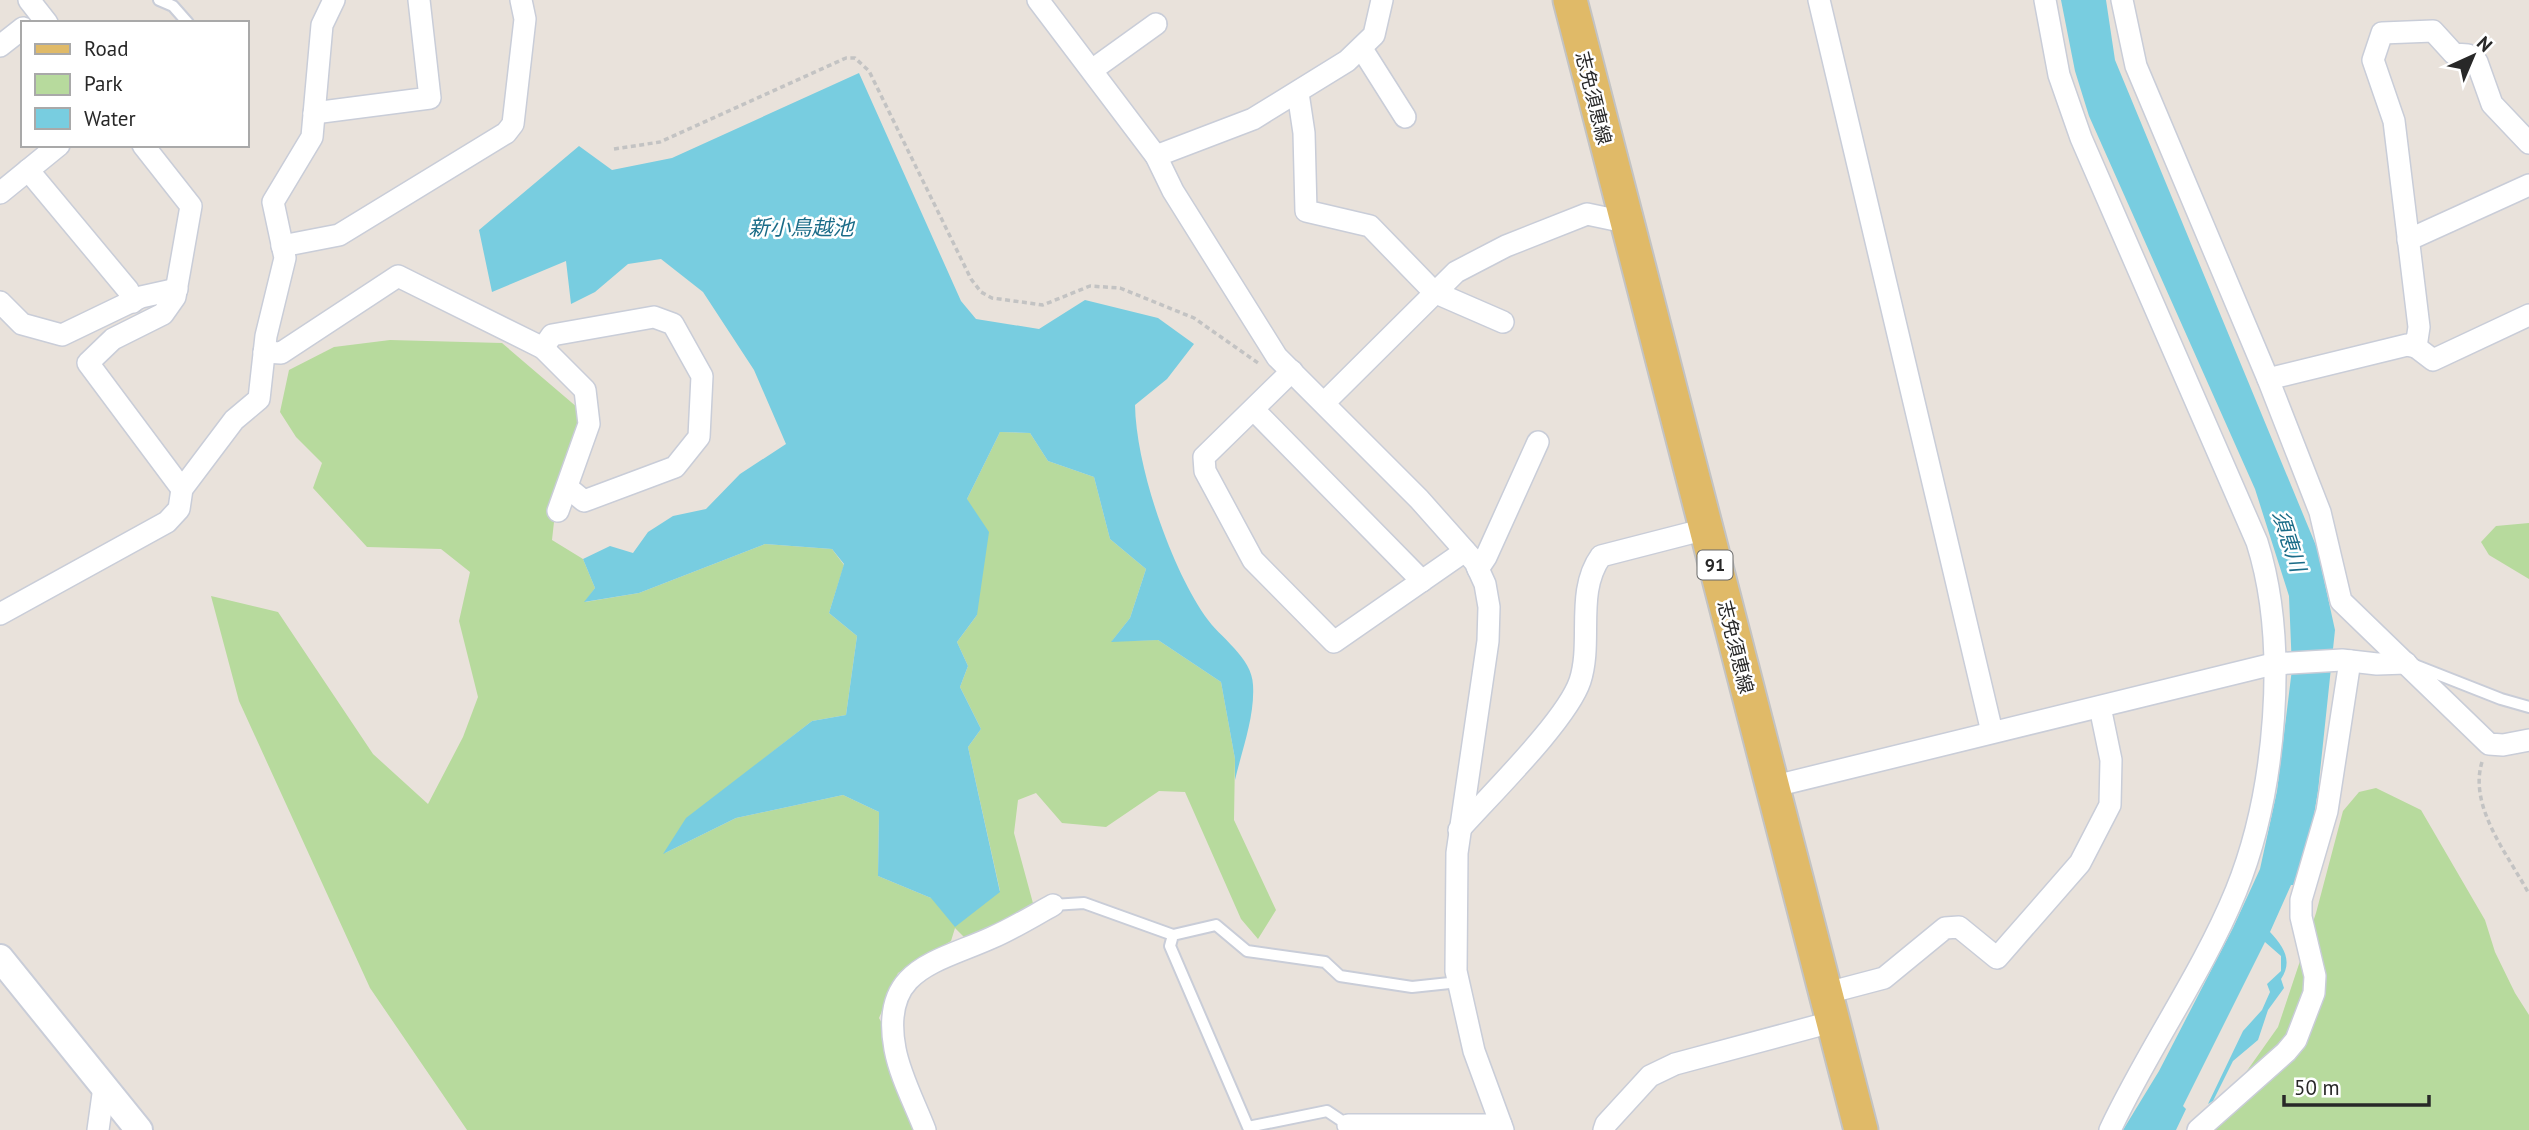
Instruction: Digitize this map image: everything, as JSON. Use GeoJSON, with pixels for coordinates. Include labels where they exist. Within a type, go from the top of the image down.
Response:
{"type":"FeatureCollection","features":[{"type":"Feature","properties":{"kind":"main road","name":"志免須恵線"},"geometry":{"type":"LineString","coordinates":[[1570,0],[1625,222],[1861,1130]]}},
{"type":"Feature","properties":{"kind":"street"},"geometry":{"type":"LineString","coordinates":[[0,614],[167,522],[178,509],[182,489],[234,420],[259,399],[264,352],[285,258],[273,202],[312,137],[322,25],[334,0]]}},
{"type":"Feature","properties":{"kind":"street"},"geometry":{"type":"LineString","coordinates":[[314,113],[430,98],[419,0]]}},
{"type":"Feature","properties":{"kind":"street"},"geometry":{"type":"LineString","coordinates":[[282,246],[338,235],[506,133],[513,124],[523,32],[521,0]]}},
{"type":"Feature","properties":{"kind":"street"},"geometry":{"type":"LineString","coordinates":[[1038,0],[1156,156],[1173,191],[1284,364],[1419,499],[1465,551],[1485,584],[1489,607],[1488,641],[1460,830],[1456,919],[1459,982],[1474,1051],[1502,1128],[1348,1125]]}},
{"type":"Feature","properties":{"kind":"street"},"geometry":{"type":"LineString","coordinates":[[1156,156],[1253,119],[1298,93],[1362,49],[1374,35],[1382,0]]}},
{"type":"Feature","properties":{"kind":"street"},"geometry":{"type":"LineString","coordinates":[[1819,0],[1992,732]]}},
{"type":"Feature","properties":{"kind":"street"},"geometry":{"type":"LineString","coordinates":[[2045,0],[2059,75],[2081,138],[2257,542],[2266,569],[2275,646],[2272,726],[2253,844],[2235,893],[2191,983],[2110,1130]]}},
{"type":"Feature","properties":{"kind":"street"},"geometry":{"type":"LineString","coordinates":[[2122,0],[2136,66],[2268,379],[2320,512],[2340,601],[2489,744],[2503,745],[2529,740]]}},
{"type":"Feature","properties":{"kind":"street"},"geometry":{"type":"LineString","coordinates":[[1092,70],[1156,24]]}},
{"type":"Feature","properties":{"kind":"street"},"geometry":{"type":"LineString","coordinates":[[0,46],[21,30]]}},
{"type":"Feature","properties":{"kind":"street"},"geometry":{"type":"LineString","coordinates":[[2416,347],[2419,327],[2394,121],[2372,60],[2382,33],[2433,31],[2454,54],[2468,55],[2477,62],[2493,104],[2529,143]]}},
{"type":"Feature","properties":{"kind":"street"},"geometry":{"type":"LineString","coordinates":[[1362,49],[1405,117]]}},
{"type":"Feature","properties":{"kind":"street"},"geometry":{"type":"LineString","coordinates":[[1298,93],[1304,133],[1306,211],[1370,226],[1434,292],[1503,322]]}},
{"type":"Feature","properties":{"kind":"street"},"geometry":{"type":"LineString","coordinates":[[0,193],[57,147]]}},
{"type":"Feature","properties":{"kind":"street"},"geometry":{"type":"LineString","coordinates":[[145,147],[191,205],[176,297],[163,314],[113,339],[88,363],[182,489]]}},
{"type":"Feature","properties":{"kind":"street"},"geometry":{"type":"LineString","coordinates":[[28,170],[128,290],[132,302]]}},
{"type":"Feature","properties":{"kind":"street"},"geometry":{"type":"LineString","coordinates":[[2408,240],[2529,185]]}},
{"type":"Feature","properties":{"kind":"street"},"geometry":{"type":"LineString","coordinates":[[1324,403],[1434,292],[1466,266],[1506,246],[1587,214],[1625,222]]}},
{"type":"Feature","properties":{"kind":"street"},"geometry":{"type":"LineString","coordinates":[[264,352],[281,353],[398,276],[543,348],[585,390],[589,424],[558,512]]}},
{"type":"Feature","properties":{"kind":"street"},"geometry":{"type":"LineString","coordinates":[[0,302],[22,324],[62,335],[132,302],[177,289]]}},
{"type":"Feature","properties":{"kind":"street"},"geometry":{"type":"LineString","coordinates":[[2268,379],[2407,345],[2416,347],[2433,360],[2529,315]]}},
{"type":"Feature","properties":{"kind":"street"},"geometry":{"type":"LineString","coordinates":[[543,348],[552,335],[654,317],[673,324],[702,376],[699,437],[675,467],[584,501],[567,487]]}},
{"type":"Feature","properties":{"kind":"street"},"geometry":{"type":"LineString","coordinates":[[1284,364],[1254,410],[1204,457],[1205,471],[1253,560],[1294,603],[1334,642],[1465,551]]}},
{"type":"Feature","properties":{"kind":"street"},"geometry":{"type":"LineString","coordinates":[[1254,410],[1422,581]]}},
{"type":"Feature","properties":{"kind":"street"},"geometry":{"type":"LineString","coordinates":[[1478,569],[1486,557],[1538,442]]}},
{"type":"Feature","properties":{"kind":"street"},"geometry":{"type":"LineString","coordinates":[[1460,830],[1556,720],[1580,682],[1592,568],[1601,556],[1706,530]]}},
{"type":"Feature","properties":{"kind":"street"},"geometry":{"type":"LineString","coordinates":[[1771,788],[2273,664],[2346,660],[2406,663]]}},
{"type":"Feature","properties":{"kind":"street"},"geometry":{"type":"LineString","coordinates":[[2198,1130],[2286,1052],[2296,1040],[2314,993],[2315,976],[2301,917],[2301,900],[2328,811],[2346,660]]}},
{"type":"Feature","properties":{"kind":"street"},"geometry":{"type":"LineString","coordinates":[[1604,1130],[1605,1124],[1650,1076],[1831,1007],[1884,978],[1945,928],[1959,927],[1997,957],[2080,863],[2110,805],[2111,760],[2100,707]]}},
{"type":"Feature","properties":{"kind":"street"},"geometry":{"type":"LineString","coordinates":[[925,1130],[895,1050],[894,1026],[902,984],[932,960],[992,938],[1053,905]]}},
{"type":"Feature","properties":{"kind":"street"},"geometry":{"type":"LineString","coordinates":[[0,958],[139,1130]]}},
{"type":"Feature","properties":{"kind":"street"},"geometry":{"type":"LineString","coordinates":[[98,1130],[104,1087]]}},
{"type":"Feature","properties":{"kind":"lane"},"geometry":{"type":"LineString","coordinates":[[159,0],[173,6],[186,21]]}},
{"type":"Feature","properties":{"kind":"lane"},"geometry":{"type":"LineString","coordinates":[[2406,663],[2501,699],[2529,706]]}},
{"type":"Feature","properties":{"kind":"lane"},"geometry":{"type":"LineString","coordinates":[[1053,905],[1084,903],[1173,936],[1216,925],[1247,951],[1325,962],[1340,976],[1412,986],[1459,982]]}},
{"type":"Feature","properties":{"kind":"lane"},"geometry":{"type":"LineString","coordinates":[[1173,936],[1170,946],[1248,1127],[1327,1111],[1348,1125]]}},
{"type":"Feature","properties":{"kind":"path"},"geometry":{"type":"LineString","coordinates":[[614,149],[660,142],[846,58],[855,58],[869,71],[971,279],[981,292],[1006,302],[1042,305],[1090,286],[1120,288],[1194,318],[1254,362],[1267,366],[1284,364]]}},
{"type":"Feature","properties":{"kind":"path"},"geometry":{"type":"LineString","coordinates":[[2489,744],[2477,776],[2481,805],[2529,894]]}},
{"type":"Feature","properties":{"kind":"green space"},"geometry":{"type":"Polygon","coordinates":[[[390,340],[502,343],[578,408],[583,436],[558,486],[552,540],[583,559],[595,588],[585,602],[639,593],[765,544],[832,549],[844,565],[829,613],[857,636],[846,715],[812,721],[762,760],[665,853],[736,818],[843,795],[879,812],[878,876],[931,898],[1000,891],[968,747],[981,729],[960,687],[968,666],[957,642],[977,615],[967,499],[1000,432],[1030,433],[1048,461],[1094,477],[1110,539],[1146,569],[1130,618],[1112,641],[1158,640],[1221,682],[1235,759],[1234,820],[1276,910],[1258,939],[1241,919],[1185,792],[1159,791],[1106,827],[1062,823],[1036,793],[1018,800],[1014,833],[1034,907],[965,938],[955,928],[951,941],[898,973],[879,1018],[930,1113],[934,1130],[467,1130],[370,988],[239,701],[211,596],[278,612],[373,754],[428,804],[463,737],[478,697],[459,621],[470,572],[441,549],[367,547],[313,488],[322,463],[296,437],[280,412],[289,370],[334,347],[390,340]]]}},
{"type":"Feature","properties":{"kind":"green space"},"geometry":{"type":"Polygon","coordinates":[[[2529,523],[2529,579],[2489,555],[2481,542],[2496,526],[2529,523]]]}},
{"type":"Feature","properties":{"kind":"green space"},"geometry":{"type":"Polygon","coordinates":[[[2376,788],[2421,810],[2485,920],[2495,952],[2529,1015],[2529,1130],[2205,1130],[2278,1027],[2316,913],[2343,811],[2359,792],[2376,788]]]}},
{"type":"Feature","properties":{"kind":"water","name":"須恵川"},"geometry":{"type":"Polygon","coordinates":[[[2061,0],[2106,0],[2115,60],[2317,548],[2335,630],[2318,791],[2310,839],[2294,885],[2291,885],[2270,932],[2285,954],[2286,966],[2281,979],[2284,988],[2268,1010],[2258,1040],[2233,1061],[2213,1101],[2208,1104],[2243,1031],[2262,1010],[2270,992],[2267,984],[2281,971],[2281,956],[2265,942],[2183,1106],[2186,1109],[2176,1130],[2123,1130],[2159,1071],[2233,928],[2260,869],[2277,791],[2292,669],[2289,596],[2255,489],[2089,116],[2075,71],[2061,0]]]}},
{"type":"Feature","properties":{"kind":"water","name":"新小鳥越池"},"geometry":{"type":"Polygon","coordinates":[[[859,73],[961,301],[976,319],[1039,329],[1085,300],[1158,318],[1194,344],[1167,379],[1135,405],[1141,457],[1157,514],[1179,570],[1205,616],[1247,666],[1253,685],[1250,721],[1235,780],[1235,759],[1221,682],[1158,640],[1111,642],[1130,618],[1146,569],[1110,539],[1094,477],[1048,461],[1030,433],[1000,432],[967,499],[989,532],[977,615],[957,642],[968,666],[960,687],[981,729],[968,747],[1000,892],[955,927],[931,898],[878,876],[879,812],[843,795],[736,818],[663,854],[686,818],[812,721],[846,715],[857,636],[829,613],[844,564],[832,549],[765,544],[639,593],[584,602],[595,588],[583,559],[610,546],[633,553],[648,532],[673,516],[706,509],[740,474],[786,444],[754,370],[703,292],[661,259],[628,264],[595,292],[571,304],[566,261],[492,292],[479,230],[579,146],[612,170],[672,158],[859,73]]]}}]}
